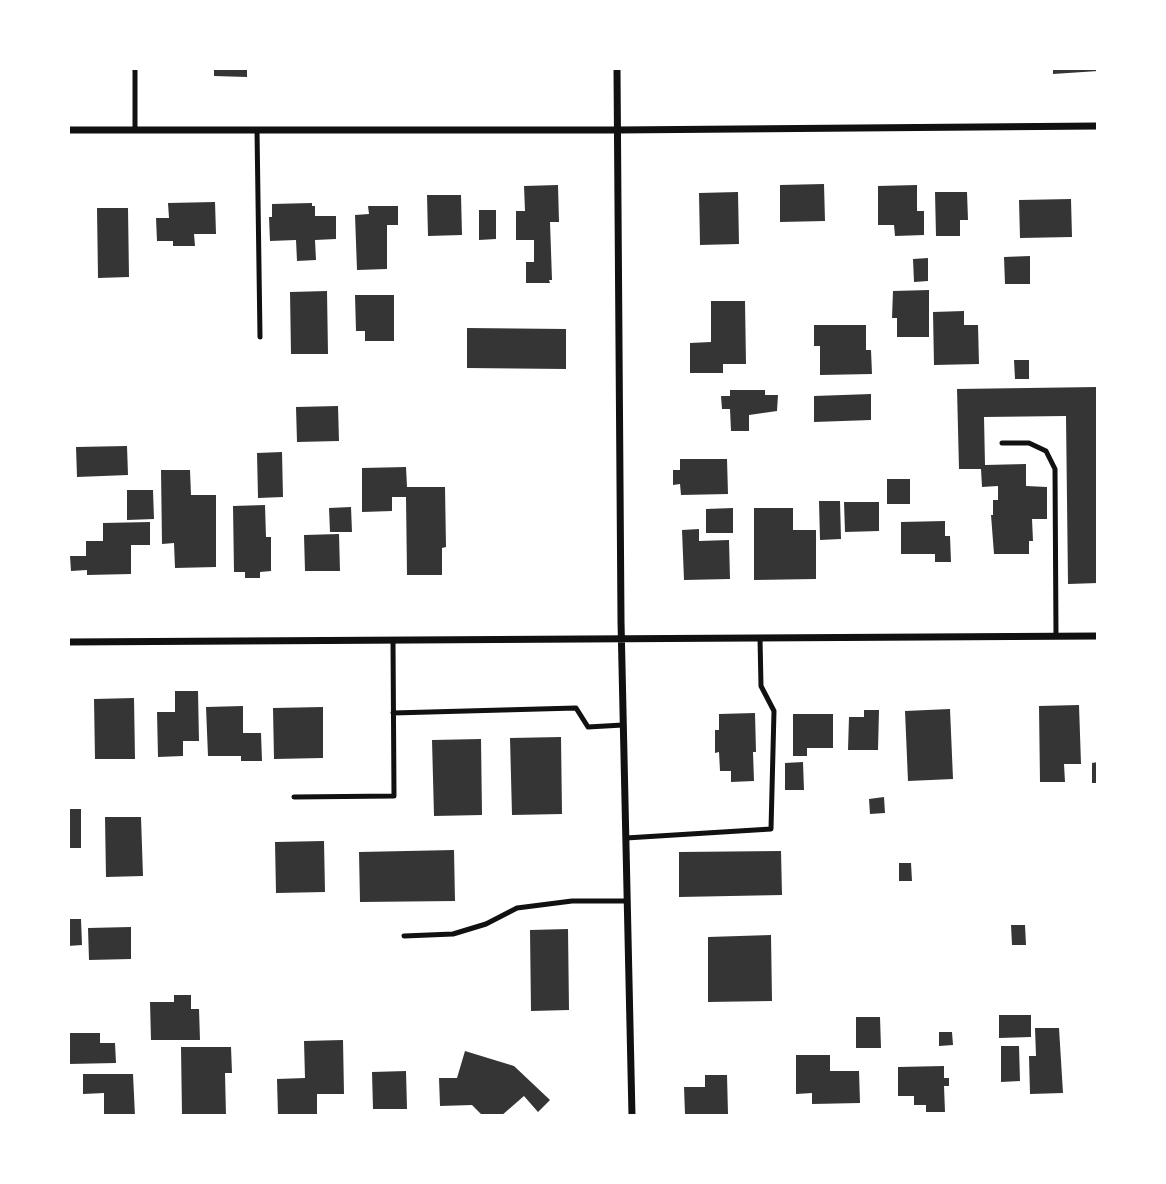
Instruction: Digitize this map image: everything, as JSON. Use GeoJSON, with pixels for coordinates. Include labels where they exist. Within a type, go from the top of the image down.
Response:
{"type":"FeatureCollection","features":[{"type":"Feature","properties":{"kind":"street"},"geometry":{"type":"LineString","coordinates":[[617,68],[621,640],[632,1116]]}},
{"type":"Feature","properties":{"kind":"street"},"geometry":{"type":"LineString","coordinates":[[68,130],[618,130],[1098,126]]}},
{"type":"Feature","properties":{"kind":"street"},"geometry":{"type":"LineString","coordinates":[[68,642],[1098,636]]}},
{"type":"Feature","properties":{"kind":"lane"},"geometry":{"type":"LineString","coordinates":[[135,68],[135,130]]}},
{"type":"Feature","properties":{"kind":"lane"},"geometry":{"type":"LineString","coordinates":[[257,130],[260,337]]}},
{"type":"Feature","properties":{"kind":"lane"},"geometry":{"type":"LineString","coordinates":[[1002,443],[1029,443],[1038,447],[1046,451],[1055,469],[1056,636]]}},
{"type":"Feature","properties":{"kind":"lane"},"geometry":{"type":"LineString","coordinates":[[626,838],[771,830],[774,711],[761,686],[760,638]]}},
{"type":"Feature","properties":{"kind":"lane"},"geometry":{"type":"LineString","coordinates":[[294,797],[394,796],[393,641]]}},
{"type":"Feature","properties":{"kind":"lane"},"geometry":{"type":"LineString","coordinates":[[393,713],[576,708],[588,727],[623,725]]}},
{"type":"Feature","properties":{"kind":"lane"},"geometry":{"type":"LineString","coordinates":[[404,936],[453,934],[485,924],[517,908],[572,901],[627,901]]}},
{"type":"Feature","properties":{"kind":"building"},"geometry":{"type":"Polygon","coordinates":[[[214,68],[247,68],[247,77],[214,76],[214,68]]]}},
{"type":"Feature","properties":{"kind":"building"},"geometry":{"type":"Polygon","coordinates":[[[1053,68],[1098,68],[1098,71],[1053,74],[1053,68]]]}},
{"type":"Feature","properties":{"kind":"building"},"geometry":{"type":"Polygon","coordinates":[[[824,184],[825,221],[780,222],[780,185],[824,184]]]}},
{"type":"Feature","properties":{"kind":"building"},"geometry":{"type":"Polygon","coordinates":[[[558,185],[559,222],[550,222],[552,280],[549,280],[550,283],[526,283],[526,262],[534,262],[534,240],[516,240],[516,211],[525,211],[524,186],[558,185]]]}},
{"type":"Feature","properties":{"kind":"building"},"geometry":{"type":"Polygon","coordinates":[[[917,185],[917,211],[924,211],[924,235],[895,236],[894,225],[878,225],[878,186],[917,185]]]}},
{"type":"Feature","properties":{"kind":"building"},"geometry":{"type":"Polygon","coordinates":[[[738,192],[739,244],[700,245],[699,193],[738,192]]]}},
{"type":"Feature","properties":{"kind":"building"},"geometry":{"type":"Polygon","coordinates":[[[935,192],[967,192],[968,220],[960,220],[960,236],[936,236],[935,192]]]}},
{"type":"Feature","properties":{"kind":"building"},"geometry":{"type":"Polygon","coordinates":[[[427,195],[461,195],[462,235],[428,236],[427,195]]]}},
{"type":"Feature","properties":{"kind":"building"},"geometry":{"type":"Polygon","coordinates":[[[1071,199],[1072,237],[1020,238],[1019,200],[1071,199]]]}},
{"type":"Feature","properties":{"kind":"building"},"geometry":{"type":"Polygon","coordinates":[[[215,202],[216,234],[194,234],[195,246],[173,246],[173,241],[157,241],[156,218],[169,218],[168,203],[215,202]]]}},
{"type":"Feature","properties":{"kind":"building"},"geometry":{"type":"Polygon","coordinates":[[[312,203],[312,206],[315,206],[315,216],[336,216],[336,239],[315,240],[316,260],[297,261],[296,240],[270,241],[269,217],[272,217],[272,204],[312,203]]]}},
{"type":"Feature","properties":{"kind":"building"},"geometry":{"type":"Polygon","coordinates":[[[368,206],[398,206],[398,225],[387,225],[387,269],[357,270],[355,215],[369,214],[368,206]]]}},
{"type":"Feature","properties":{"kind":"building"},"geometry":{"type":"Polygon","coordinates":[[[97,208],[128,208],[129,277],[98,278],[97,208]]]}},
{"type":"Feature","properties":{"kind":"building"},"geometry":{"type":"Polygon","coordinates":[[[479,210],[496,210],[496,239],[479,240],[479,210]]]}},
{"type":"Feature","properties":{"kind":"building"},"geometry":{"type":"Polygon","coordinates":[[[1030,256],[1030,284],[1005,284],[1004,257],[1030,256]]]}},
{"type":"Feature","properties":{"kind":"building"},"geometry":{"type":"Polygon","coordinates":[[[928,258],[928,281],[914,282],[913,259],[928,258]]]}},
{"type":"Feature","properties":{"kind":"building"},"geometry":{"type":"Polygon","coordinates":[[[929,290],[929,337],[897,337],[897,318],[892,318],[893,291],[929,290]]]}},
{"type":"Feature","properties":{"kind":"building"},"geometry":{"type":"Polygon","coordinates":[[[327,291],[328,354],[291,354],[290,292],[327,291]]]}},
{"type":"Feature","properties":{"kind":"building"},"geometry":{"type":"Polygon","coordinates":[[[355,295],[394,295],[394,341],[365,341],[365,331],[356,331],[355,295]]]}},
{"type":"Feature","properties":{"kind":"building"},"geometry":{"type":"Polygon","coordinates":[[[711,301],[745,301],[746,364],[723,364],[723,373],[690,373],[690,343],[711,342],[711,301]]]}},
{"type":"Feature","properties":{"kind":"building"},"geometry":{"type":"Polygon","coordinates":[[[964,311],[964,325],[978,325],[979,364],[934,365],[933,312],[964,311]]]}},
{"type":"Feature","properties":{"kind":"building"},"geometry":{"type":"Polygon","coordinates":[[[814,325],[866,325],[866,350],[871,350],[872,374],[820,375],[820,346],[814,346],[814,325]]]}},
{"type":"Feature","properties":{"kind":"building"},"geometry":{"type":"Polygon","coordinates":[[[467,328],[566,329],[566,369],[467,368],[467,328]]]}},
{"type":"Feature","properties":{"kind":"building"},"geometry":{"type":"Polygon","coordinates":[[[1014,360],[1029,360],[1029,379],[1015,379],[1014,360]]]}},
{"type":"Feature","properties":{"kind":"building"},"geometry":{"type":"Polygon","coordinates":[[[1098,387],[1098,583],[1068,584],[1066,416],[984,417],[985,465],[1026,464],[1026,486],[1047,487],[1047,519],[1032,519],[1033,541],[1029,541],[1029,554],[994,554],[991,515],[993,500],[998,500],[998,486],[982,487],[981,469],[959,469],[957,389],[1098,387]]]}},
{"type":"Feature","properties":{"kind":"building"},"geometry":{"type":"Polygon","coordinates":[[[730,390],[765,390],[765,395],[778,395],[777,411],[749,415],[749,431],[731,431],[730,409],[722,409],[721,396],[730,396],[730,390]]]}},
{"type":"Feature","properties":{"kind":"building"},"geometry":{"type":"Polygon","coordinates":[[[871,394],[871,420],[814,422],[814,396],[871,394]]]}},
{"type":"Feature","properties":{"kind":"building"},"geometry":{"type":"Polygon","coordinates":[[[338,406],[339,441],[297,442],[296,407],[338,406]]]}},
{"type":"Feature","properties":{"kind":"building"},"geometry":{"type":"Polygon","coordinates":[[[127,446],[128,475],[77,477],[76,447],[127,446]]]}},
{"type":"Feature","properties":{"kind":"building"},"geometry":{"type":"Polygon","coordinates":[[[282,452],[283,497],[258,498],[257,453],[282,452]]]}},
{"type":"Feature","properties":{"kind":"building"},"geometry":{"type":"Polygon","coordinates":[[[680,459],[727,459],[728,494],[681,495],[680,484],[673,485],[673,470],[680,470],[680,459]]]}},
{"type":"Feature","properties":{"kind":"building"},"geometry":{"type":"Polygon","coordinates":[[[406,467],[407,487],[445,487],[446,547],[442,548],[442,575],[407,575],[406,497],[392,497],[392,511],[362,512],[362,468],[406,467]]]}},
{"type":"Feature","properties":{"kind":"building"},"geometry":{"type":"Polygon","coordinates":[[[161,470],[190,470],[191,495],[216,495],[216,567],[175,568],[174,543],[162,544],[161,470]]]}},
{"type":"Feature","properties":{"kind":"building"},"geometry":{"type":"Polygon","coordinates":[[[887,479],[910,479],[910,504],[887,504],[887,479]]]}},
{"type":"Feature","properties":{"kind":"building"},"geometry":{"type":"Polygon","coordinates":[[[127,490],[153,490],[154,519],[127,520],[127,490]]]}},
{"type":"Feature","properties":{"kind":"building"},"geometry":{"type":"Polygon","coordinates":[[[819,501],[840,501],[841,539],[820,540],[819,501]]]}},
{"type":"Feature","properties":{"kind":"building"},"geometry":{"type":"Polygon","coordinates":[[[844,502],[879,502],[879,531],[845,532],[844,502]]]}},
{"type":"Feature","properties":{"kind":"building"},"geometry":{"type":"Polygon","coordinates":[[[265,505],[266,537],[271,537],[271,571],[260,572],[260,578],[245,578],[245,572],[234,572],[233,506],[265,505]]]}},
{"type":"Feature","properties":{"kind":"building"},"geometry":{"type":"Polygon","coordinates":[[[351,507],[352,532],[330,532],[329,508],[351,507]]]}},
{"type":"Feature","properties":{"kind":"building"},"geometry":{"type":"Polygon","coordinates":[[[733,508],[733,533],[706,533],[706,509],[733,508]]]}},
{"type":"Feature","properties":{"kind":"building"},"geometry":{"type":"Polygon","coordinates":[[[754,508],[793,508],[793,530],[816,530],[816,579],[754,580],[754,508]]]}},
{"type":"Feature","properties":{"kind":"building"},"geometry":{"type":"Polygon","coordinates":[[[945,521],[945,536],[950,536],[951,562],[935,562],[935,554],[901,554],[901,522],[945,521]]]}},
{"type":"Feature","properties":{"kind":"building"},"geometry":{"type":"Polygon","coordinates":[[[150,522],[150,545],[131,545],[131,574],[87,575],[87,570],[71,571],[70,556],[86,556],[86,541],[103,541],[103,523],[150,522]]]}},
{"type":"Feature","properties":{"kind":"building"},"geometry":{"type":"Polygon","coordinates":[[[699,529],[699,541],[729,540],[730,579],[684,580],[682,530],[699,529]]]}},
{"type":"Feature","properties":{"kind":"building"},"geometry":{"type":"Polygon","coordinates":[[[339,534],[340,571],[305,571],[304,535],[339,534]]]}},
{"type":"Feature","properties":{"kind":"building"},"geometry":{"type":"Polygon","coordinates":[[[175,691],[198,691],[199,741],[183,741],[183,756],[158,757],[157,712],[175,712],[175,691]]]}},
{"type":"Feature","properties":{"kind":"building"},"geometry":{"type":"Polygon","coordinates":[[[134,698],[135,759],[95,759],[94,699],[134,698]]]}},
{"type":"Feature","properties":{"kind":"building"},"geometry":{"type":"Polygon","coordinates":[[[1079,705],[1081,764],[1064,764],[1065,782],[1040,782],[1039,706],[1079,705]]]}},
{"type":"Feature","properties":{"kind":"building"},"geometry":{"type":"Polygon","coordinates":[[[243,706],[243,733],[261,733],[262,761],[241,761],[241,756],[208,756],[206,707],[243,706]]]}},
{"type":"Feature","properties":{"kind":"building"},"geometry":{"type":"Polygon","coordinates":[[[323,707],[323,758],[274,759],[273,708],[323,707]]]}},
{"type":"Feature","properties":{"kind":"building"},"geometry":{"type":"Polygon","coordinates":[[[950,709],[953,779],[908,781],[905,711],[950,709]]]}},
{"type":"Feature","properties":{"kind":"building"},"geometry":{"type":"Polygon","coordinates":[[[864,710],[879,710],[878,750],[848,750],[849,717],[864,717],[864,710]]]}},
{"type":"Feature","properties":{"kind":"building"},"geometry":{"type":"Polygon","coordinates":[[[755,713],[754,781],[731,782],[731,771],[720,771],[719,752],[715,753],[715,730],[719,730],[719,714],[755,713]]]}},
{"type":"Feature","properties":{"kind":"building"},"geometry":{"type":"Polygon","coordinates":[[[793,714],[833,714],[833,748],[807,748],[807,756],[793,756],[793,714]]]}},
{"type":"Feature","properties":{"kind":"building"},"geometry":{"type":"Polygon","coordinates":[[[561,737],[562,814],[512,815],[510,738],[561,737]]]}},
{"type":"Feature","properties":{"kind":"building"},"geometry":{"type":"Polygon","coordinates":[[[481,739],[482,815],[434,816],[432,740],[481,739]]]}},
{"type":"Feature","properties":{"kind":"building"},"geometry":{"type":"Polygon","coordinates":[[[803,762],[804,790],[785,790],[785,763],[803,762]]]}},
{"type":"Feature","properties":{"kind":"building"},"geometry":{"type":"Polygon","coordinates":[[[1098,762],[1098,783],[1092,783],[1092,763],[1098,762]]]}},
{"type":"Feature","properties":{"kind":"building"},"geometry":{"type":"Polygon","coordinates":[[[884,797],[885,813],[870,814],[869,799],[884,797]]]}},
{"type":"Feature","properties":{"kind":"building"},"geometry":{"type":"Polygon","coordinates":[[[68,809],[81,809],[81,848],[68,848],[68,809]]]}},
{"type":"Feature","properties":{"kind":"building"},"geometry":{"type":"Polygon","coordinates":[[[105,817],[141,817],[143,876],[106,877],[105,817]]]}},
{"type":"Feature","properties":{"kind":"building"},"geometry":{"type":"Polygon","coordinates":[[[324,841],[325,892],[276,893],[275,842],[324,841]]]}},
{"type":"Feature","properties":{"kind":"building"},"geometry":{"type":"Polygon","coordinates":[[[454,850],[455,901],[360,902],[359,852],[454,850]]]}},
{"type":"Feature","properties":{"kind":"building"},"geometry":{"type":"Polygon","coordinates":[[[781,851],[782,895],[679,897],[679,852],[781,851]]]}},
{"type":"Feature","properties":{"kind":"building"},"geometry":{"type":"Polygon","coordinates":[[[899,863],[911,863],[912,881],[899,881],[899,863]]]}},
{"type":"Feature","properties":{"kind":"building"},"geometry":{"type":"Polygon","coordinates":[[[68,919],[81,919],[82,945],[68,946],[68,919]]]}},
{"type":"Feature","properties":{"kind":"building"},"geometry":{"type":"Polygon","coordinates":[[[1011,925],[1025,925],[1026,945],[1012,945],[1011,925]]]}},
{"type":"Feature","properties":{"kind":"building"},"geometry":{"type":"Polygon","coordinates":[[[131,927],[131,959],[89,960],[88,928],[131,927]]]}},
{"type":"Feature","properties":{"kind":"building"},"geometry":{"type":"Polygon","coordinates":[[[568,929],[569,1010],[531,1011],[530,930],[568,929]]]}},
{"type":"Feature","properties":{"kind":"building"},"geometry":{"type":"Polygon","coordinates":[[[771,935],[772,1001],[708,1002],[708,937],[771,935]]]}},
{"type":"Feature","properties":{"kind":"building"},"geometry":{"type":"Polygon","coordinates":[[[174,995],[191,995],[191,1009],[199,1009],[200,1040],[151,1040],[150,1002],[174,1002],[174,995]]]}},
{"type":"Feature","properties":{"kind":"building"},"geometry":{"type":"Polygon","coordinates":[[[999,1015],[1031,1015],[1031,1037],[999,1038],[999,1015]]]}},
{"type":"Feature","properties":{"kind":"building"},"geometry":{"type":"Polygon","coordinates":[[[856,1017],[880,1017],[881,1048],[856,1048],[856,1017]]]}},
{"type":"Feature","properties":{"kind":"building"},"geometry":{"type":"Polygon","coordinates":[[[1035,1028],[1059,1028],[1063,1093],[1030,1094],[1029,1056],[1036,1056],[1035,1028]]]}},
{"type":"Feature","properties":{"kind":"building"},"geometry":{"type":"Polygon","coordinates":[[[939,1032],[952,1032],[953,1045],[939,1046],[939,1032]]]}},
{"type":"Feature","properties":{"kind":"building"},"geometry":{"type":"Polygon","coordinates":[[[68,1033],[100,1033],[100,1043],[115,1043],[116,1063],[68,1064],[68,1033]]]}},
{"type":"Feature","properties":{"kind":"building"},"geometry":{"type":"Polygon","coordinates":[[[343,1040],[344,1094],[317,1094],[317,1116],[278,1116],[277,1079],[305,1078],[304,1041],[343,1040]]]}},
{"type":"Feature","properties":{"kind":"building"},"geometry":{"type":"Polygon","coordinates":[[[1001,1046],[1019,1046],[1020,1081],[1001,1082],[1001,1046]]]}},
{"type":"Feature","properties":{"kind":"building"},"geometry":{"type":"Polygon","coordinates":[[[181,1047],[231,1047],[232,1073],[225,1073],[226,1116],[182,1116],[181,1047]]]}},
{"type":"Feature","properties":{"kind":"building"},"geometry":{"type":"Polygon","coordinates":[[[465,1051],[514,1066],[550,1100],[538,1112],[524,1096],[501,1116],[483,1116],[472,1105],[440,1106],[439,1078],[457,1078],[465,1051]]]}},
{"type":"Feature","properties":{"kind":"building"},"geometry":{"type":"Polygon","coordinates":[[[796,1055],[830,1055],[830,1071],[859,1071],[860,1103],[812,1104],[812,1093],[796,1094],[796,1055]]]}},
{"type":"Feature","properties":{"kind":"building"},"geometry":{"type":"Polygon","coordinates":[[[944,1066],[944,1078],[949,1078],[949,1086],[944,1086],[945,1112],[926,1112],[926,1105],[914,1105],[914,1096],[898,1096],[898,1067],[944,1066]]]}},
{"type":"Feature","properties":{"kind":"building"},"geometry":{"type":"Polygon","coordinates":[[[406,1071],[407,1109],[373,1109],[372,1072],[406,1071]]]}},
{"type":"Feature","properties":{"kind":"building"},"geometry":{"type":"Polygon","coordinates":[[[83,1074],[133,1074],[135,1116],[104,1116],[104,1093],[83,1094],[83,1074]]]}},
{"type":"Feature","properties":{"kind":"building"},"geometry":{"type":"Polygon","coordinates":[[[705,1075],[727,1075],[728,1114],[685,1114],[684,1087],[705,1087],[705,1075]]]}}]}
